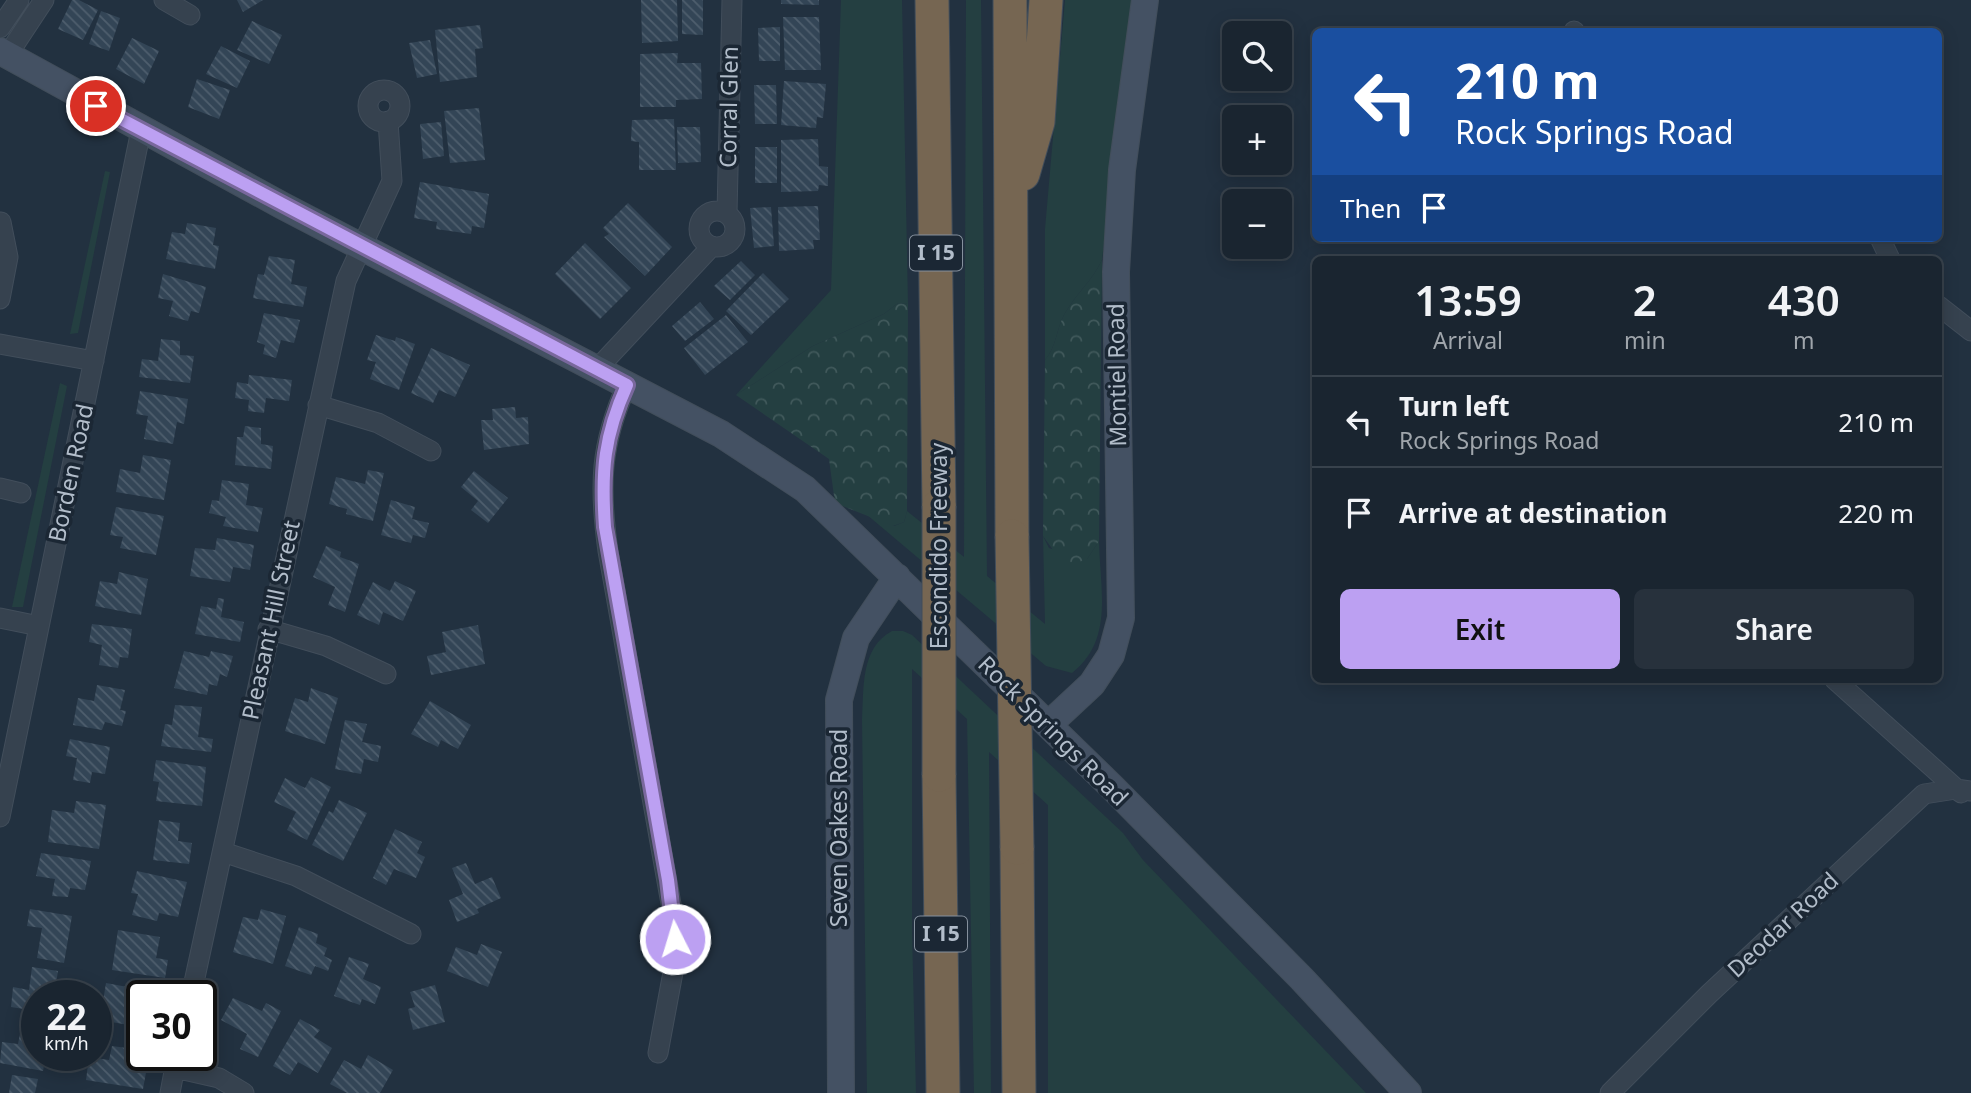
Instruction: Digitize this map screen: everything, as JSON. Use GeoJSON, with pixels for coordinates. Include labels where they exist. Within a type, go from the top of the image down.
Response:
{"type":"FeatureCollection","features":[{"type":"Feature","properties":{"kind":"highway","name":"Escondido Freeway"},"geometry":{"type":"LineString","coordinates":[[932,0],[943,1093]]}},
{"type":"Feature","properties":{"kind":"highway"},"geometry":{"type":"LineString","coordinates":[[1010,0],[1013,214],[1012,536],[1019,1093]]}},
{"type":"Feature","properties":{"kind":"highway"},"geometry":{"type":"LineString","coordinates":[[1013,214],[1038,122],[1046,0]]}},
{"type":"Feature","properties":{"kind":"street"},"geometry":{"type":"LineString","coordinates":[[0,28],[19,0]]}},
{"type":"Feature","properties":{"kind":"street"},"geometry":{"type":"LineString","coordinates":[[4,54],[44,0]]}},
{"type":"Feature","properties":{"kind":"street"},"geometry":{"type":"LineString","coordinates":[[164,0],[190,15]]}},
{"type":"Feature","properties":{"kind":"street","name":"Corral Glen"},"geometry":{"type":"LineString","coordinates":[[597,369],[712,246],[700,235],[701,219],[716,210],[727,213],[732,0]]}},
{"type":"Feature","properties":{"kind":"street","name":"Montiel Road"},"geometry":{"type":"LineString","coordinates":[[1048,725],[1092,684],[1111,655],[1121,618],[1116,272],[1122,170],[1145,0]]}},
{"type":"Feature","properties":{"kind":"street","name":"Rock Springs Road"},"geometry":{"type":"LineString","coordinates":[[4,54],[141,130],[720,433],[805,489],[1048,725],[1302,979],[1408,1093]]}},
{"type":"Feature","properties":{"kind":"street","name":"Pleasant Hill Street"},"geometry":{"type":"LineString","coordinates":[[195,980],[268,628],[346,281],[392,181],[388,121]]}},
{"type":"Feature","properties":{"kind":"street","name":"Borden Road"},"geometry":{"type":"LineString","coordinates":[[0,817],[141,130]]}},
{"type":"Feature","properties":{"kind":"street"},"geometry":{"type":"LineString","coordinates":[[0,299],[8,257],[1,222]]}},
{"type":"Feature","properties":{"kind":"street"},"geometry":{"type":"LineString","coordinates":[[1942,308],[1971,331]]}},
{"type":"Feature","properties":{"kind":"street"},"geometry":{"type":"LineString","coordinates":[[0,344],[94,361]]}},
{"type":"Feature","properties":{"kind":"street"},"geometry":{"type":"LineString","coordinates":[[627,385],[610,421],[603,499],[608,551],[673,915],[674,967],[658,1053]]}},
{"type":"Feature","properties":{"kind":"street"},"geometry":{"type":"LineString","coordinates":[[318,405],[377,423],[430,451]]}},
{"type":"Feature","properties":{"kind":"street"},"geometry":{"type":"LineString","coordinates":[[0,488],[21,493]]}},
{"type":"Feature","properties":{"kind":"street","name":"Seven Oakes Road"},"geometry":{"type":"LineString","coordinates":[[841,1093],[839,700],[856,638],[897,577]]}},
{"type":"Feature","properties":{"kind":"street"},"geometry":{"type":"LineString","coordinates":[[0,618],[39,626]]}},
{"type":"Feature","properties":{"kind":"street"},"geometry":{"type":"LineString","coordinates":[[268,628],[326,646],[386,674]]}},
{"type":"Feature","properties":{"kind":"street"},"geometry":{"type":"LineString","coordinates":[[1839,683],[1966,794]]}},
{"type":"Feature","properties":{"kind":"street","name":"Deodar Road"},"geometry":{"type":"LineString","coordinates":[[1610,1093],[1709,994],[1924,794],[1966,794]]}},
{"type":"Feature","properties":{"kind":"street"},"geometry":{"type":"LineString","coordinates":[[223,852],[296,876],[411,933]]}},
{"type":"Feature","properties":{"kind":"street"},"geometry":{"type":"LineString","coordinates":[[170,1093],[174,1071]]}},
{"type":"Feature","properties":{"kind":"street"},"geometry":{"type":"LineString","coordinates":[[200,1071],[219,1078],[244,1093]]}},
{"type":"Feature","properties":{"kind":"green space"},"geometry":{"type":"Polygon","coordinates":[[[841,0],[902,0],[908,304],[898,303],[884,314],[813,346],[736,395],[831,290],[841,0]]]}},
{"type":"Feature","properties":{"kind":"green space"},"geometry":{"type":"Polygon","coordinates":[[[966,0],[981,0],[987,576],[1045,624],[1043,536],[1049,548],[1087,559],[1099,541],[1102,613],[1099,630],[1085,660],[1072,673],[1046,666],[866,514],[894,526],[904,522],[907,511],[964,557],[966,0]]]}},
{"type":"Feature","properties":{"kind":"green space"},"geometry":{"type":"Polygon","coordinates":[[[1065,0],[1133,0],[1102,260],[1064,315],[1052,349],[1045,360],[1045,229],[1065,0]]]}},
{"type":"Feature","properties":{"kind":"green space"},"geometry":{"type":"Polygon","coordinates":[[[105,171],[110,172],[78,333],[70,334],[105,171]]]}},
{"type":"Feature","properties":{"kind":"green space"},"geometry":{"type":"Polygon","coordinates":[[[1102,260],[1099,541],[1087,559],[1071,565],[1061,561],[1043,536],[1045,360],[1052,349],[1064,315],[1102,260]]]}},
{"type":"Feature","properties":{"kind":"green space"},"geometry":{"type":"Polygon","coordinates":[[[898,303],[908,304],[907,511],[904,522],[893,526],[835,503],[829,459],[736,395],[813,346],[884,314],[898,303]]]}},
{"type":"Feature","properties":{"kind":"green space"},"geometry":{"type":"Polygon","coordinates":[[[60,383],[67,386],[23,607],[12,607],[60,383]]]}},
{"type":"Feature","properties":{"kind":"green space"},"geometry":{"type":"Polygon","coordinates":[[[892,631],[903,631],[912,635],[1123,833],[1143,860],[1366,1093],[1048,1093],[1048,805],[989,752],[991,1093],[974,1093],[967,719],[912,669],[912,932],[916,1093],[867,1093],[863,695],[869,658],[882,638],[892,631]]]}},
{"type":"Feature","properties":{"kind":"building"},"geometry":{"type":"Polygon","coordinates":[[[72,0],[79,0],[98,10],[83,40],[58,29],[72,0]]]}},
{"type":"Feature","properties":{"kind":"building"},"geometry":{"type":"Polygon","coordinates":[[[237,0],[263,0],[243,12],[237,0]]]}},
{"type":"Feature","properties":{"kind":"building"},"geometry":{"type":"Polygon","coordinates":[[[641,0],[677,0],[678,41],[642,43],[641,0]]]}},
{"type":"Feature","properties":{"kind":"building"},"geometry":{"type":"Polygon","coordinates":[[[682,0],[703,0],[703,35],[682,34],[682,0]]]}},
{"type":"Feature","properties":{"kind":"building"},"geometry":{"type":"Polygon","coordinates":[[[781,0],[819,0],[819,5],[781,4],[781,0]]]}},
{"type":"Feature","properties":{"kind":"building"},"geometry":{"type":"Polygon","coordinates":[[[101,11],[120,18],[109,51],[89,44],[101,11]]]}},
{"type":"Feature","properties":{"kind":"building"},"geometry":{"type":"Polygon","coordinates":[[[783,17],[819,17],[821,70],[785,70],[783,17]]]}},
{"type":"Feature","properties":{"kind":"building"},"geometry":{"type":"Polygon","coordinates":[[[252,21],[282,35],[269,64],[237,50],[252,21]]]}},
{"type":"Feature","properties":{"kind":"building"},"geometry":{"type":"Polygon","coordinates":[[[480,25],[483,48],[475,49],[477,77],[440,82],[435,30],[480,25]]]}},
{"type":"Feature","properties":{"kind":"building"},"geometry":{"type":"Polygon","coordinates":[[[780,27],[780,61],[759,61],[758,28],[780,27]]]}},
{"type":"Feature","properties":{"kind":"building"},"geometry":{"type":"Polygon","coordinates":[[[132,38],[159,51],[144,84],[116,69],[132,38]]]}},
{"type":"Feature","properties":{"kind":"building"},"geometry":{"type":"Polygon","coordinates":[[[430,40],[437,74],[417,78],[409,43],[430,40]]]}},
{"type":"Feature","properties":{"kind":"building"},"geometry":{"type":"Polygon","coordinates":[[[221,46],[250,61],[237,88],[206,74],[221,46]]]}},
{"type":"Feature","properties":{"kind":"building"},"geometry":{"type":"Polygon","coordinates":[[[678,53],[677,63],[701,63],[702,99],[676,100],[676,107],[640,107],[640,54],[678,53]]]}},
{"type":"Feature","properties":{"kind":"building"},"geometry":{"type":"Polygon","coordinates":[[[197,79],[230,90],[219,119],[188,107],[197,79]]]}},
{"type":"Feature","properties":{"kind":"building"},"geometry":{"type":"Polygon","coordinates":[[[784,81],[826,84],[823,118],[817,117],[816,128],[781,125],[784,81]]]}},
{"type":"Feature","properties":{"kind":"building"},"geometry":{"type":"Polygon","coordinates":[[[754,85],[776,85],[777,124],[755,124],[754,85]]]}},
{"type":"Feature","properties":{"kind":"building"},"geometry":{"type":"Polygon","coordinates":[[[479,108],[485,160],[450,163],[444,111],[479,108]]]}},
{"type":"Feature","properties":{"kind":"building"},"geometry":{"type":"Polygon","coordinates":[[[674,119],[676,170],[639,170],[639,142],[631,141],[632,120],[674,119]]]}},
{"type":"Feature","properties":{"kind":"building"},"geometry":{"type":"Polygon","coordinates":[[[441,122],[444,156],[423,159],[420,124],[441,122]]]}},
{"type":"Feature","properties":{"kind":"building"},"geometry":{"type":"Polygon","coordinates":[[[677,127],[700,127],[701,162],[678,163],[677,127]]]}},
{"type":"Feature","properties":{"kind":"building"},"geometry":{"type":"Polygon","coordinates":[[[818,139],[819,166],[828,167],[828,186],[819,185],[818,191],[781,192],[781,140],[818,139]]]}},
{"type":"Feature","properties":{"kind":"building"},"geometry":{"type":"Polygon","coordinates":[[[755,147],[777,147],[777,183],[755,183],[755,147]]]}},
{"type":"Feature","properties":{"kind":"building"},"geometry":{"type":"Polygon","coordinates":[[[420,182],[489,194],[484,228],[472,226],[471,234],[436,229],[437,222],[414,218],[420,182]]]}},
{"type":"Feature","properties":{"kind":"building"},"geometry":{"type":"Polygon","coordinates":[[[628,203],[672,247],[645,276],[604,237],[609,234],[603,228],[628,203]]]}},
{"type":"Feature","properties":{"kind":"building"},"geometry":{"type":"Polygon","coordinates":[[[818,206],[820,240],[813,240],[814,249],[779,251],[778,207],[818,206]]]}},
{"type":"Feature","properties":{"kind":"building"},"geometry":{"type":"Polygon","coordinates":[[[771,207],[774,246],[754,248],[750,208],[771,207]]]}},
{"type":"Feature","properties":{"kind":"building"},"geometry":{"type":"Polygon","coordinates":[[[187,223],[216,228],[213,245],[219,246],[215,269],[166,259],[172,232],[185,234],[187,223]]]}},
{"type":"Feature","properties":{"kind":"building"},"geometry":{"type":"Polygon","coordinates":[[[585,243],[631,288],[600,319],[555,274],[585,243]]]}},
{"type":"Feature","properties":{"kind":"building"},"geometry":{"type":"Polygon","coordinates":[[[269,256],[295,260],[291,284],[307,287],[303,307],[253,298],[258,274],[264,275],[269,256]]]}},
{"type":"Feature","properties":{"kind":"building"},"geometry":{"type":"Polygon","coordinates":[[[741,261],[755,275],[730,300],[714,286],[741,261]]]}},
{"type":"Feature","properties":{"kind":"building"},"geometry":{"type":"Polygon","coordinates":[[[763,273],[789,299],[751,335],[726,311],[763,273]]]}},
{"type":"Feature","properties":{"kind":"building"},"geometry":{"type":"Polygon","coordinates":[[[163,274],[206,287],[199,313],[191,311],[188,321],[169,316],[173,301],[158,298],[163,274]]]}},
{"type":"Feature","properties":{"kind":"building"},"geometry":{"type":"Polygon","coordinates":[[[700,302],[714,319],[685,341],[672,326],[700,302]]]}},
{"type":"Feature","properties":{"kind":"building"},"geometry":{"type":"Polygon","coordinates":[[[264,313],[300,320],[294,343],[281,340],[276,358],[263,354],[265,345],[257,342],[264,313]]]}},
{"type":"Feature","properties":{"kind":"building"},"geometry":{"type":"Polygon","coordinates":[[[726,315],[748,342],[705,375],[684,348],[726,315]]]}},
{"type":"Feature","properties":{"kind":"building"},"geometry":{"type":"Polygon","coordinates":[[[376,335],[395,341],[396,337],[415,344],[399,390],[370,379],[376,362],[367,360],[376,335]]]}},
{"type":"Feature","properties":{"kind":"building"},"geometry":{"type":"Polygon","coordinates":[[[161,339],[180,341],[180,355],[194,356],[190,383],[139,377],[142,359],[158,361],[161,339]]]}},
{"type":"Feature","properties":{"kind":"building"},"geometry":{"type":"Polygon","coordinates":[[[431,348],[470,365],[455,397],[439,390],[433,403],[411,393],[431,348]]]}},
{"type":"Feature","properties":{"kind":"building"},"geometry":{"type":"Polygon","coordinates":[[[249,375],[292,380],[289,401],[266,398],[264,413],[248,411],[249,400],[235,398],[237,382],[248,384],[249,375]]]}},
{"type":"Feature","properties":{"kind":"building"},"geometry":{"type":"Polygon","coordinates":[[[140,391],[188,399],[184,424],[177,422],[173,444],[144,439],[148,416],[136,414],[140,391]]]}},
{"type":"Feature","properties":{"kind":"building"},"geometry":{"type":"Polygon","coordinates":[[[515,407],[516,418],[528,417],[529,444],[484,450],[481,420],[493,420],[492,409],[515,407]]]}},
{"type":"Feature","properties":{"kind":"building"},"geometry":{"type":"Polygon","coordinates":[[[245,426],[261,428],[261,444],[273,446],[271,469],[235,465],[237,437],[243,437],[245,426]]]}},
{"type":"Feature","properties":{"kind":"building"},"geometry":{"type":"Polygon","coordinates":[[[143,455],[171,460],[164,500],[116,492],[120,469],[140,473],[143,455]]]}},
{"type":"Feature","properties":{"kind":"building"},"geometry":{"type":"Polygon","coordinates":[[[368,470],[384,473],[373,521],[346,514],[347,509],[329,504],[336,477],[365,484],[368,470]]]}},
{"type":"Feature","properties":{"kind":"building"},"geometry":{"type":"Polygon","coordinates":[[[474,471],[508,498],[488,523],[471,510],[478,501],[461,487],[474,471]]]}},
{"type":"Feature","properties":{"kind":"building"},"geometry":{"type":"Polygon","coordinates":[[[222,480],[249,484],[246,505],[263,508],[258,532],[223,526],[226,517],[209,513],[212,500],[219,501],[222,480]]]}},
{"type":"Feature","properties":{"kind":"building"},"geometry":{"type":"Polygon","coordinates":[[[391,500],[415,507],[412,519],[429,523],[425,538],[413,535],[411,543],[381,535],[391,500]]]}},
{"type":"Feature","properties":{"kind":"building"},"geometry":{"type":"Polygon","coordinates":[[[116,507],[164,516],[156,555],[120,548],[123,537],[110,535],[116,507]]]}},
{"type":"Feature","properties":{"kind":"building"},"geometry":{"type":"Polygon","coordinates":[[[217,538],[254,545],[250,570],[233,567],[230,582],[190,576],[195,548],[215,550],[217,538]]]}},
{"type":"Feature","properties":{"kind":"building"},"geometry":{"type":"Polygon","coordinates":[[[326,546],[341,552],[340,557],[359,564],[345,612],[328,605],[335,587],[313,577],[326,546]]]}},
{"type":"Feature","properties":{"kind":"building"},"geometry":{"type":"Polygon","coordinates":[[[119,572],[148,579],[141,615],[95,606],[100,581],[117,584],[119,572]]]}},
{"type":"Feature","properties":{"kind":"building"},"geometry":{"type":"Polygon","coordinates":[[[395,581],[416,591],[403,621],[383,612],[379,625],[357,615],[373,582],[390,591],[395,581]]]}},
{"type":"Feature","properties":{"kind":"building"},"geometry":{"type":"Polygon","coordinates":[[[218,598],[224,599],[221,617],[244,622],[240,642],[195,634],[201,606],[216,609],[218,598]]]}},
{"type":"Feature","properties":{"kind":"building"},"geometry":{"type":"Polygon","coordinates":[[[92,624],[132,629],[128,658],[120,657],[118,668],[99,665],[102,645],[89,642],[92,624]]]}},
{"type":"Feature","properties":{"kind":"building"},"geometry":{"type":"Polygon","coordinates":[[[478,625],[485,664],[431,675],[427,656],[446,652],[442,632],[478,625]]]}},
{"type":"Feature","properties":{"kind":"building"},"geometry":{"type":"Polygon","coordinates":[[[184,651],[209,657],[211,651],[233,656],[227,677],[220,674],[217,686],[209,684],[207,695],[174,688],[184,651]]]}},
{"type":"Feature","properties":{"kind":"building"},"geometry":{"type":"Polygon","coordinates":[[[97,685],[125,690],[120,710],[126,711],[122,726],[105,722],[102,730],[73,725],[78,698],[94,701],[97,685]]]}},
{"type":"Feature","properties":{"kind":"building"},"geometry":{"type":"Polygon","coordinates":[[[311,688],[338,698],[325,744],[285,731],[295,698],[308,702],[311,688]]]}},
{"type":"Feature","properties":{"kind":"building"},"geometry":{"type":"Polygon","coordinates":[[[430,701],[471,725],[458,749],[441,740],[438,747],[411,734],[430,701]]]}},
{"type":"Feature","properties":{"kind":"building"},"geometry":{"type":"Polygon","coordinates":[[[175,705],[202,707],[198,737],[213,739],[211,752],[161,746],[165,724],[172,725],[175,705]]]}},
{"type":"Feature","properties":{"kind":"building"},"geometry":{"type":"Polygon","coordinates":[[[345,720],[367,724],[362,742],[381,746],[378,762],[364,759],[361,774],[335,769],[345,720]]]}},
{"type":"Feature","properties":{"kind":"building"},"geometry":{"type":"Polygon","coordinates":[[[70,739],[110,747],[105,774],[92,772],[90,783],[73,780],[77,758],[66,756],[70,739]]]}},
{"type":"Feature","properties":{"kind":"building"},"geometry":{"type":"Polygon","coordinates":[[[156,760],[206,767],[202,806],[156,801],[159,782],[153,781],[156,760]]]}},
{"type":"Feature","properties":{"kind":"building"},"geometry":{"type":"Polygon","coordinates":[[[311,777],[331,787],[307,840],[287,830],[296,812],[274,802],[285,778],[305,788],[311,777]]]}},
{"type":"Feature","properties":{"kind":"building"},"geometry":{"type":"Polygon","coordinates":[[[339,800],[367,813],[343,861],[312,845],[329,811],[333,813],[339,800]]]}},
{"type":"Feature","properties":{"kind":"building"},"geometry":{"type":"Polygon","coordinates":[[[76,801],[106,805],[99,849],[48,842],[52,810],[74,813],[76,801]]]}},
{"type":"Feature","properties":{"kind":"building"},"geometry":{"type":"Polygon","coordinates":[[[159,820],[180,823],[178,841],[192,843],[189,864],[153,860],[159,820]]]}},
{"type":"Feature","properties":{"kind":"building"},"geometry":{"type":"Polygon","coordinates":[[[395,829],[422,842],[417,853],[425,857],[416,878],[394,869],[386,885],[373,878],[395,829]]]}},
{"type":"Feature","properties":{"kind":"building"},"geometry":{"type":"Polygon","coordinates":[[[41,853],[91,861],[85,890],[70,888],[68,897],[52,896],[55,879],[36,876],[41,853]]]}},
{"type":"Feature","properties":{"kind":"building"},"geometry":{"type":"Polygon","coordinates":[[[466,863],[475,884],[492,877],[501,898],[477,909],[479,913],[457,922],[449,900],[463,894],[452,868],[466,863]]]}},
{"type":"Feature","properties":{"kind":"building"},"geometry":{"type":"Polygon","coordinates":[[[137,871],[187,882],[178,917],[159,913],[157,921],[132,915],[138,894],[131,893],[137,871]]]}},
{"type":"Feature","properties":{"kind":"building"},"geometry":{"type":"Polygon","coordinates":[[[30,909],[72,916],[64,963],[37,958],[42,928],[27,926],[30,909]]]}},
{"type":"Feature","properties":{"kind":"building"},"geometry":{"type":"Polygon","coordinates":[[[261,909],[286,916],[273,964],[233,952],[243,917],[258,920],[261,909]]]}},
{"type":"Feature","properties":{"kind":"building"},"geometry":{"type":"Polygon","coordinates":[[[299,927],[318,934],[316,943],[327,948],[324,956],[332,960],[328,971],[315,966],[311,975],[285,966],[299,927]]]}},
{"type":"Feature","properties":{"kind":"building"},"geometry":{"type":"Polygon","coordinates":[[[118,930],[160,937],[156,958],[168,960],[165,978],[112,970],[118,930]]]}},
{"type":"Feature","properties":{"kind":"building"},"geometry":{"type":"Polygon","coordinates":[[[481,944],[502,952],[488,987],[447,971],[456,947],[477,955],[481,944]]]}},
{"type":"Feature","properties":{"kind":"building"},"geometry":{"type":"Polygon","coordinates":[[[349,957],[369,964],[363,979],[381,987],[375,1004],[362,999],[360,1005],[334,996],[349,957]]]}},
{"type":"Feature","properties":{"kind":"building"},"geometry":{"type":"Polygon","coordinates":[[[32,967],[58,971],[57,980],[30,980],[32,967]]]}},
{"type":"Feature","properties":{"kind":"building"},"geometry":{"type":"Polygon","coordinates":[[[112,984],[126,987],[126,1025],[112,1022],[112,984]]]}},
{"type":"Feature","properties":{"kind":"building"},"geometry":{"type":"Polygon","coordinates":[[[435,985],[445,1022],[413,1030],[408,1009],[415,1007],[410,992],[435,985]]]}},
{"type":"Feature","properties":{"kind":"building"},"geometry":{"type":"Polygon","coordinates":[[[13,987],[21,988],[21,1009],[11,1007],[13,987]]]}},
{"type":"Feature","properties":{"kind":"building"},"geometry":{"type":"Polygon","coordinates":[[[233,998],[262,1011],[266,1003],[281,1011],[258,1057],[240,1049],[247,1034],[221,1020],[233,998]]]}},
{"type":"Feature","properties":{"kind":"building"},"geometry":{"type":"Polygon","coordinates":[[[300,1019],[320,1030],[314,1037],[332,1048],[318,1073],[298,1062],[290,1075],[273,1066],[300,1019]]]}},
{"type":"Feature","properties":{"kind":"building"},"geometry":{"type":"Polygon","coordinates":[[[21,1028],[21,1067],[0,1063],[2,1042],[18,1044],[21,1028]]]}},
{"type":"Feature","properties":{"kind":"building"},"geometry":{"type":"Polygon","coordinates":[[[112,1046],[126,1048],[126,1071],[146,1071],[143,1089],[86,1080],[87,1071],[112,1071],[112,1046]]]}},
{"type":"Feature","properties":{"kind":"building"},"geometry":{"type":"Polygon","coordinates":[[[368,1055],[393,1070],[380,1093],[347,1093],[330,1084],[344,1060],[361,1069],[368,1055]]]}},
{"type":"Feature","properties":{"kind":"building"},"geometry":{"type":"Polygon","coordinates":[[[12,1075],[38,1079],[35,1093],[9,1093],[12,1075]]]}},
{"type":"Feature","properties":{"kind":"route"},"geometry":{"type":"LineString","coordinates":[[96,106],[627,385],[610,421],[603,470],[605,527],[668,880],[675,939]]}}]}
